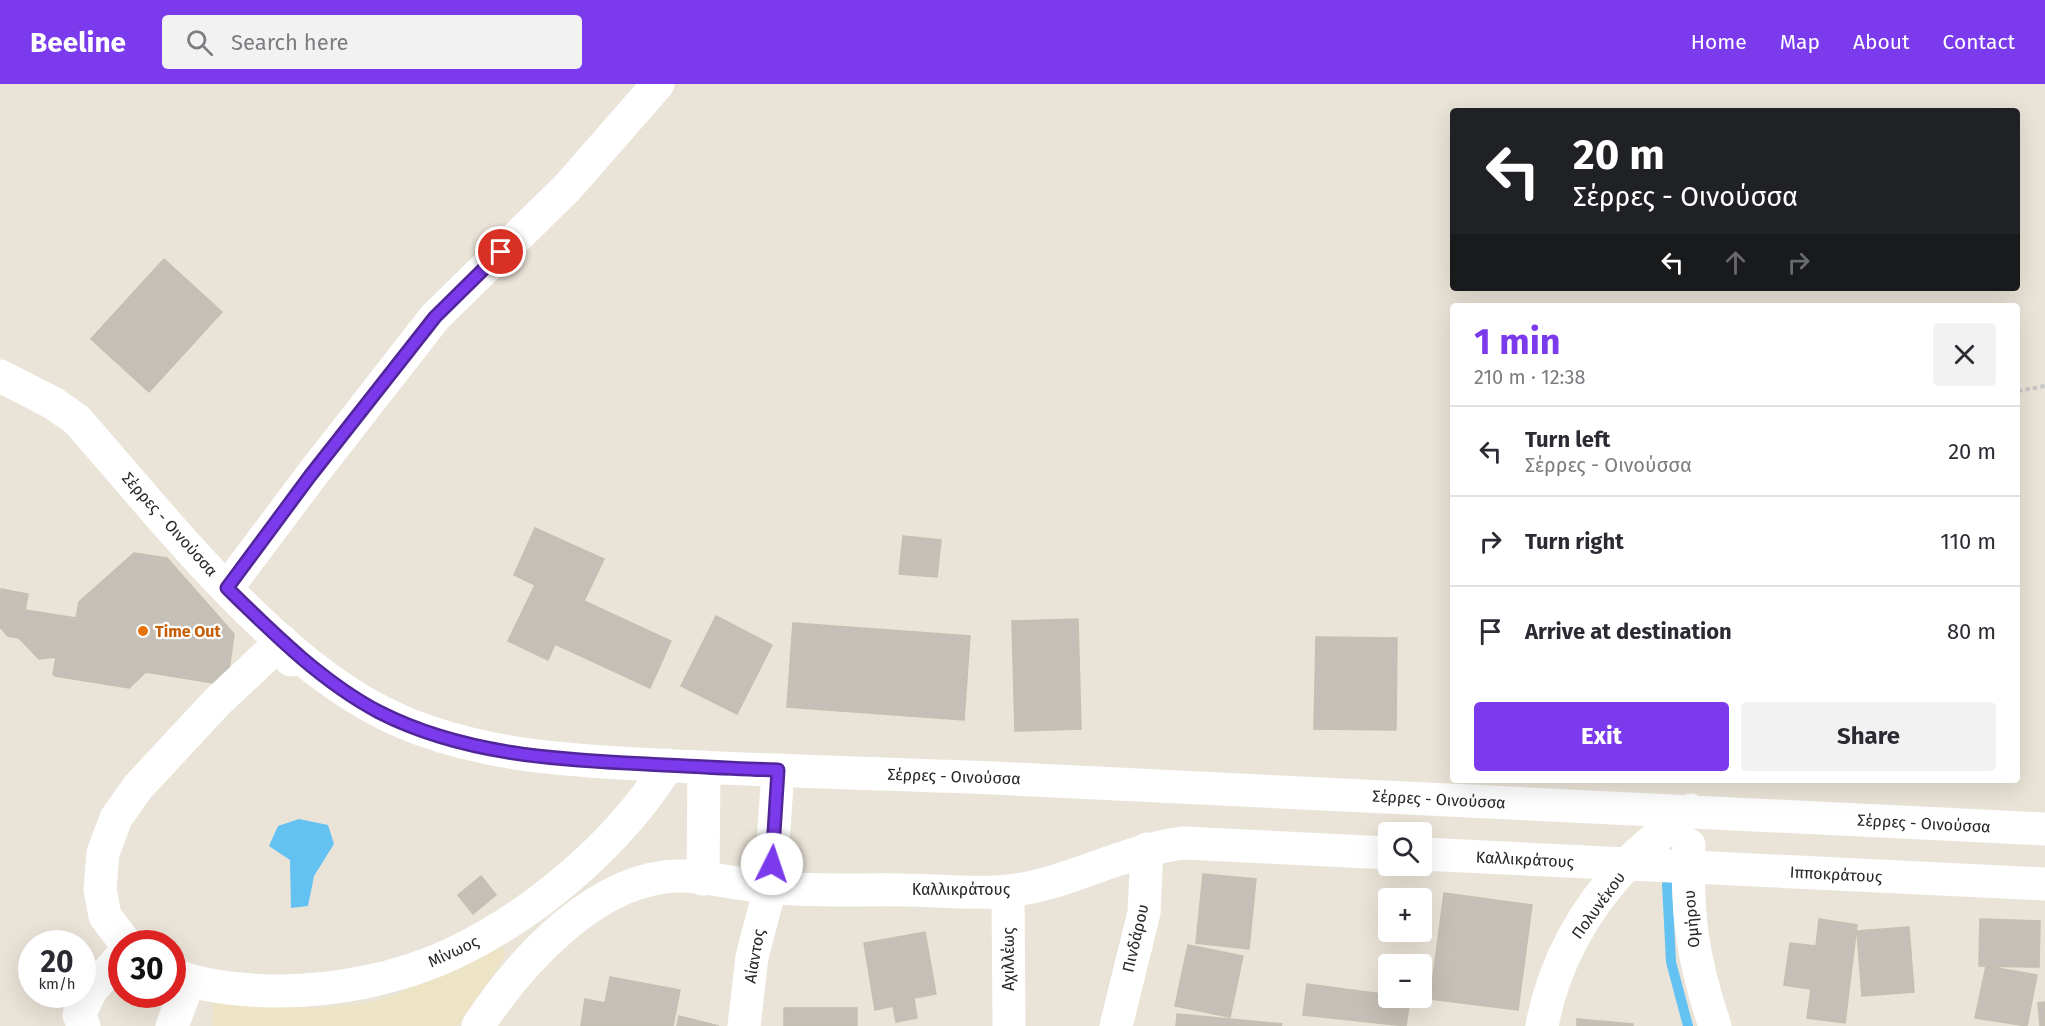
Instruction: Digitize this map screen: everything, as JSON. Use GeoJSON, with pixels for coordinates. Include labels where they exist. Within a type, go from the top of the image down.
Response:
{"type":"FeatureCollection","features":[{"type":"Feature","properties":{"kind":"street"},"geometry":{"type":"LineString","coordinates":[[227,588],[310,476],[435,317],[567,188],[658,84]]}},
{"type":"Feature","properties":{"kind":"street","name":"Σέρρες - Οινούσσα"},"geometry":{"type":"LineString","coordinates":[[0,376],[52,403],[76,420],[227,588],[282,641],[348,692],[378,711],[404,723],[477,745],[530,757],[704,767],[1197,786],[2045,829]]}},
{"type":"Feature","properties":{"kind":"street"},"geometry":{"type":"LineString","coordinates":[[116,930],[105,916],[100,889],[103,853],[116,818],[138,787],[217,702],[282,641]]}},
{"type":"Feature","properties":{"kind":"street","name":"Μίνωος"},"geometry":{"type":"LineString","coordinates":[[186,979],[254,991],[316,989],[372,980],[422,966],[455,953],[519,914],[587,861],[649,794],[668,765]]}},
{"type":"Feature","properties":{"kind":"street"},"geometry":{"type":"LineString","coordinates":[[703,879],[704,767]]}},
{"type":"Feature","properties":{"kind":"street","name":"Αίαντος"},"geometry":{"type":"LineString","coordinates":[[744,1026],[752,957],[770,888],[778,770]]}},
{"type":"Feature","properties":{"kind":"street","name":"Πολυνέκου"},"geometry":{"type":"LineString","coordinates":[[1542,1026],[1556,972],[1586,917],[1627,864],[1691,810]]}},
{"type":"Feature","properties":{"kind":"street","name":"Ομήρου"},"geometry":{"type":"LineString","coordinates":[[1691,810],[1688,901],[1693,949],[1715,1026]]}},
{"type":"Feature","properties":{"kind":"street","name":"Καλλικράτους"},"geometry":{"type":"LineString","coordinates":[[478,1026],[512,976],[537,950],[572,920],[596,904],[644,882],[682,876],[770,888],[1008,891],[1058,880],[1147,849],[1184,843],[1378,852]]}},
{"type":"Feature","properties":{"kind":"street","name":"Πινδάρου"},"geometry":{"type":"LineString","coordinates":[[1116,1026],[1144,913],[1147,849]]}},
{"type":"Feature","properties":{"kind":"street","name":"Καλλικράτους"},"geometry":{"type":"LineString","coordinates":[[1432,854],[1627,864]]}},
{"type":"Feature","properties":{"kind":"street","name":"Ιπποκράτους"},"geometry":{"type":"LineString","coordinates":[[1627,864],[2045,884]]}},
{"type":"Feature","properties":{"kind":"street","name":"Αχιλλέως"},"geometry":{"type":"LineString","coordinates":[[1008,891],[1009,1026]]}},
{"type":"Feature","properties":{"kind":"street"},"geometry":{"type":"LineString","coordinates":[[84,1026],[79,1015],[92,990],[108,972]]}},
{"type":"Feature","properties":{"kind":"street"},"geometry":{"type":"LineString","coordinates":[[172,1026],[175,1008]]}},
{"type":"Feature","properties":{"kind":"path"},"geometry":{"type":"LineString","coordinates":[[2020,391],[2045,386]]}},
{"type":"Feature","properties":{"kind":"shaded area"},"geometry":{"type":"Polygon","coordinates":[[[502,947],[506,955],[457,1026],[212,1026],[214,998],[283,1007],[315,1008],[363,1004],[393,996],[450,967],[502,947]]]}},
{"type":"Feature","properties":{"kind":"water"},"geometry":{"type":"Polygon","coordinates":[[[299,819],[328,825],[334,844],[314,876],[308,906],[291,908],[290,860],[269,846],[278,826],[299,819]]]}},
{"type":"Feature","properties":{"kind":"building"},"geometry":{"type":"Polygon","coordinates":[[[164,259],[222,312],[149,392],[91,339],[164,259]]]}},
{"type":"Feature","properties":{"kind":"building"},"geometry":{"type":"Polygon","coordinates":[[[535,528],[604,559],[584,601],[671,641],[650,688],[555,644],[548,660],[508,641],[535,585],[514,575],[535,528]]]}},
{"type":"Feature","properties":{"kind":"building"},"geometry":{"type":"Polygon","coordinates":[[[903,536],[941,540],[937,577],[899,574],[903,536]]]}},
{"type":"Feature","properties":{"kind":"building"},"geometry":{"type":"Polygon","coordinates":[[[134,553],[167,558],[234,634],[229,670],[213,683],[146,672],[129,688],[55,676],[53,674],[56,657],[39,659],[19,638],[8,636],[0,627],[1,589],[28,594],[25,610],[76,618],[79,602],[134,553]]]}},
{"type":"Feature","properties":{"kind":"building"},"geometry":{"type":"Polygon","coordinates":[[[716,616],[772,645],[737,714],[681,686],[716,616]]]}},
{"type":"Feature","properties":{"kind":"building"},"geometry":{"type":"Polygon","coordinates":[[[1078,619],[1081,729],[1015,731],[1012,621],[1078,619]]]}},
{"type":"Feature","properties":{"kind":"building"},"geometry":{"type":"Polygon","coordinates":[[[793,623],[970,636],[964,720],[787,707],[793,623]]]}},
{"type":"Feature","properties":{"kind":"building"},"geometry":{"type":"Polygon","coordinates":[[[1316,637],[1397,638],[1396,730],[1314,729],[1316,637]]]}},
{"type":"Feature","properties":{"kind":"building"},"geometry":{"type":"Polygon","coordinates":[[[1203,874],[1256,879],[1249,949],[1196,943],[1203,874]]]}},
{"type":"Feature","properties":{"kind":"building"},"geometry":{"type":"Polygon","coordinates":[[[481,876],[496,895],[473,914],[458,895],[481,876]]]}},
{"type":"Feature","properties":{"kind":"building"},"geometry":{"type":"Polygon","coordinates":[[[1444,893],[1532,905],[1518,1010],[1432,999],[1444,893]]]}},
{"type":"Feature","properties":{"kind":"building"},"geometry":{"type":"Polygon","coordinates":[[[1819,919],[1857,925],[1845,1023],[1807,1018],[1811,989],[1784,985],[1790,943],[1816,946],[1819,919]]]}},
{"type":"Feature","properties":{"kind":"building"},"geometry":{"type":"Polygon","coordinates":[[[1980,919],[2040,921],[2039,967],[1979,966],[1980,919]]]}},
{"type":"Feature","properties":{"kind":"building"},"geometry":{"type":"Polygon","coordinates":[[[1909,927],[1914,992],[1862,996],[1857,931],[1909,927]]]}},
{"type":"Feature","properties":{"kind":"building"},"geometry":{"type":"Polygon","coordinates":[[[925,932],[936,994],[914,998],[917,1018],[896,1022],[893,1006],[875,1010],[864,943],[925,932]]]}},
{"type":"Feature","properties":{"kind":"building"},"geometry":{"type":"Polygon","coordinates":[[[1188,945],[1243,956],[1230,1017],[1175,1006],[1188,945]]]}},
{"type":"Feature","properties":{"kind":"building"},"geometry":{"type":"Polygon","coordinates":[[[1986,966],[2037,975],[2027,1026],[1975,1018],[1986,966]]]}},
{"type":"Feature","properties":{"kind":"building"},"geometry":{"type":"Polygon","coordinates":[[[610,977],[680,990],[673,1026],[581,1026],[585,999],[605,1003],[610,977]]]}},
{"type":"Feature","properties":{"kind":"building"},"geometry":{"type":"Polygon","coordinates":[[[1307,984],[1378,994],[1378,1008],[1409,1008],[1406,1026],[1303,1015],[1307,984]]]}},
{"type":"Feature","properties":{"kind":"building"},"geometry":{"type":"Polygon","coordinates":[[[2045,1002],[2045,1026],[2040,1026],[2038,1003],[2045,1002]]]}},
{"type":"Feature","properties":{"kind":"building"},"geometry":{"type":"Polygon","coordinates":[[[784,1008],[857,1008],[857,1026],[784,1026],[784,1008]]]}},
{"type":"Feature","properties":{"kind":"building"},"geometry":{"type":"Polygon","coordinates":[[[1177,1014],[1282,1024],[1281,1026],[1176,1026],[1177,1014]]]}},
{"type":"Feature","properties":{"kind":"building"},"geometry":{"type":"Polygon","coordinates":[[[679,1016],[719,1026],[677,1026],[679,1016]]]}},
{"type":"Feature","properties":{"kind":"building"},"geometry":{"type":"Polygon","coordinates":[[[1577,1019],[1633,1024],[1633,1026],[1577,1026],[1577,1019]]]}},
{"type":"Feature","properties":{"kind":"waterway"},"geometry":{"type":"LineString","coordinates":[[1667,884],[1671,962],[1688,1026]]}},
{"type":"Feature","properties":{"kind":"place","name":"Time Out"},"geometry":{"type":"Point","coordinates":[143,631]}},
{"type":"Feature","properties":{"kind":"route"},"geometry":{"type":"LineString","coordinates":[[501,252],[435,317],[310,476],[227,588],[282,641],[348,692],[378,711],[404,723],[443,736],[530,757],[568,761],[778,770],[772,864]]}}]}
